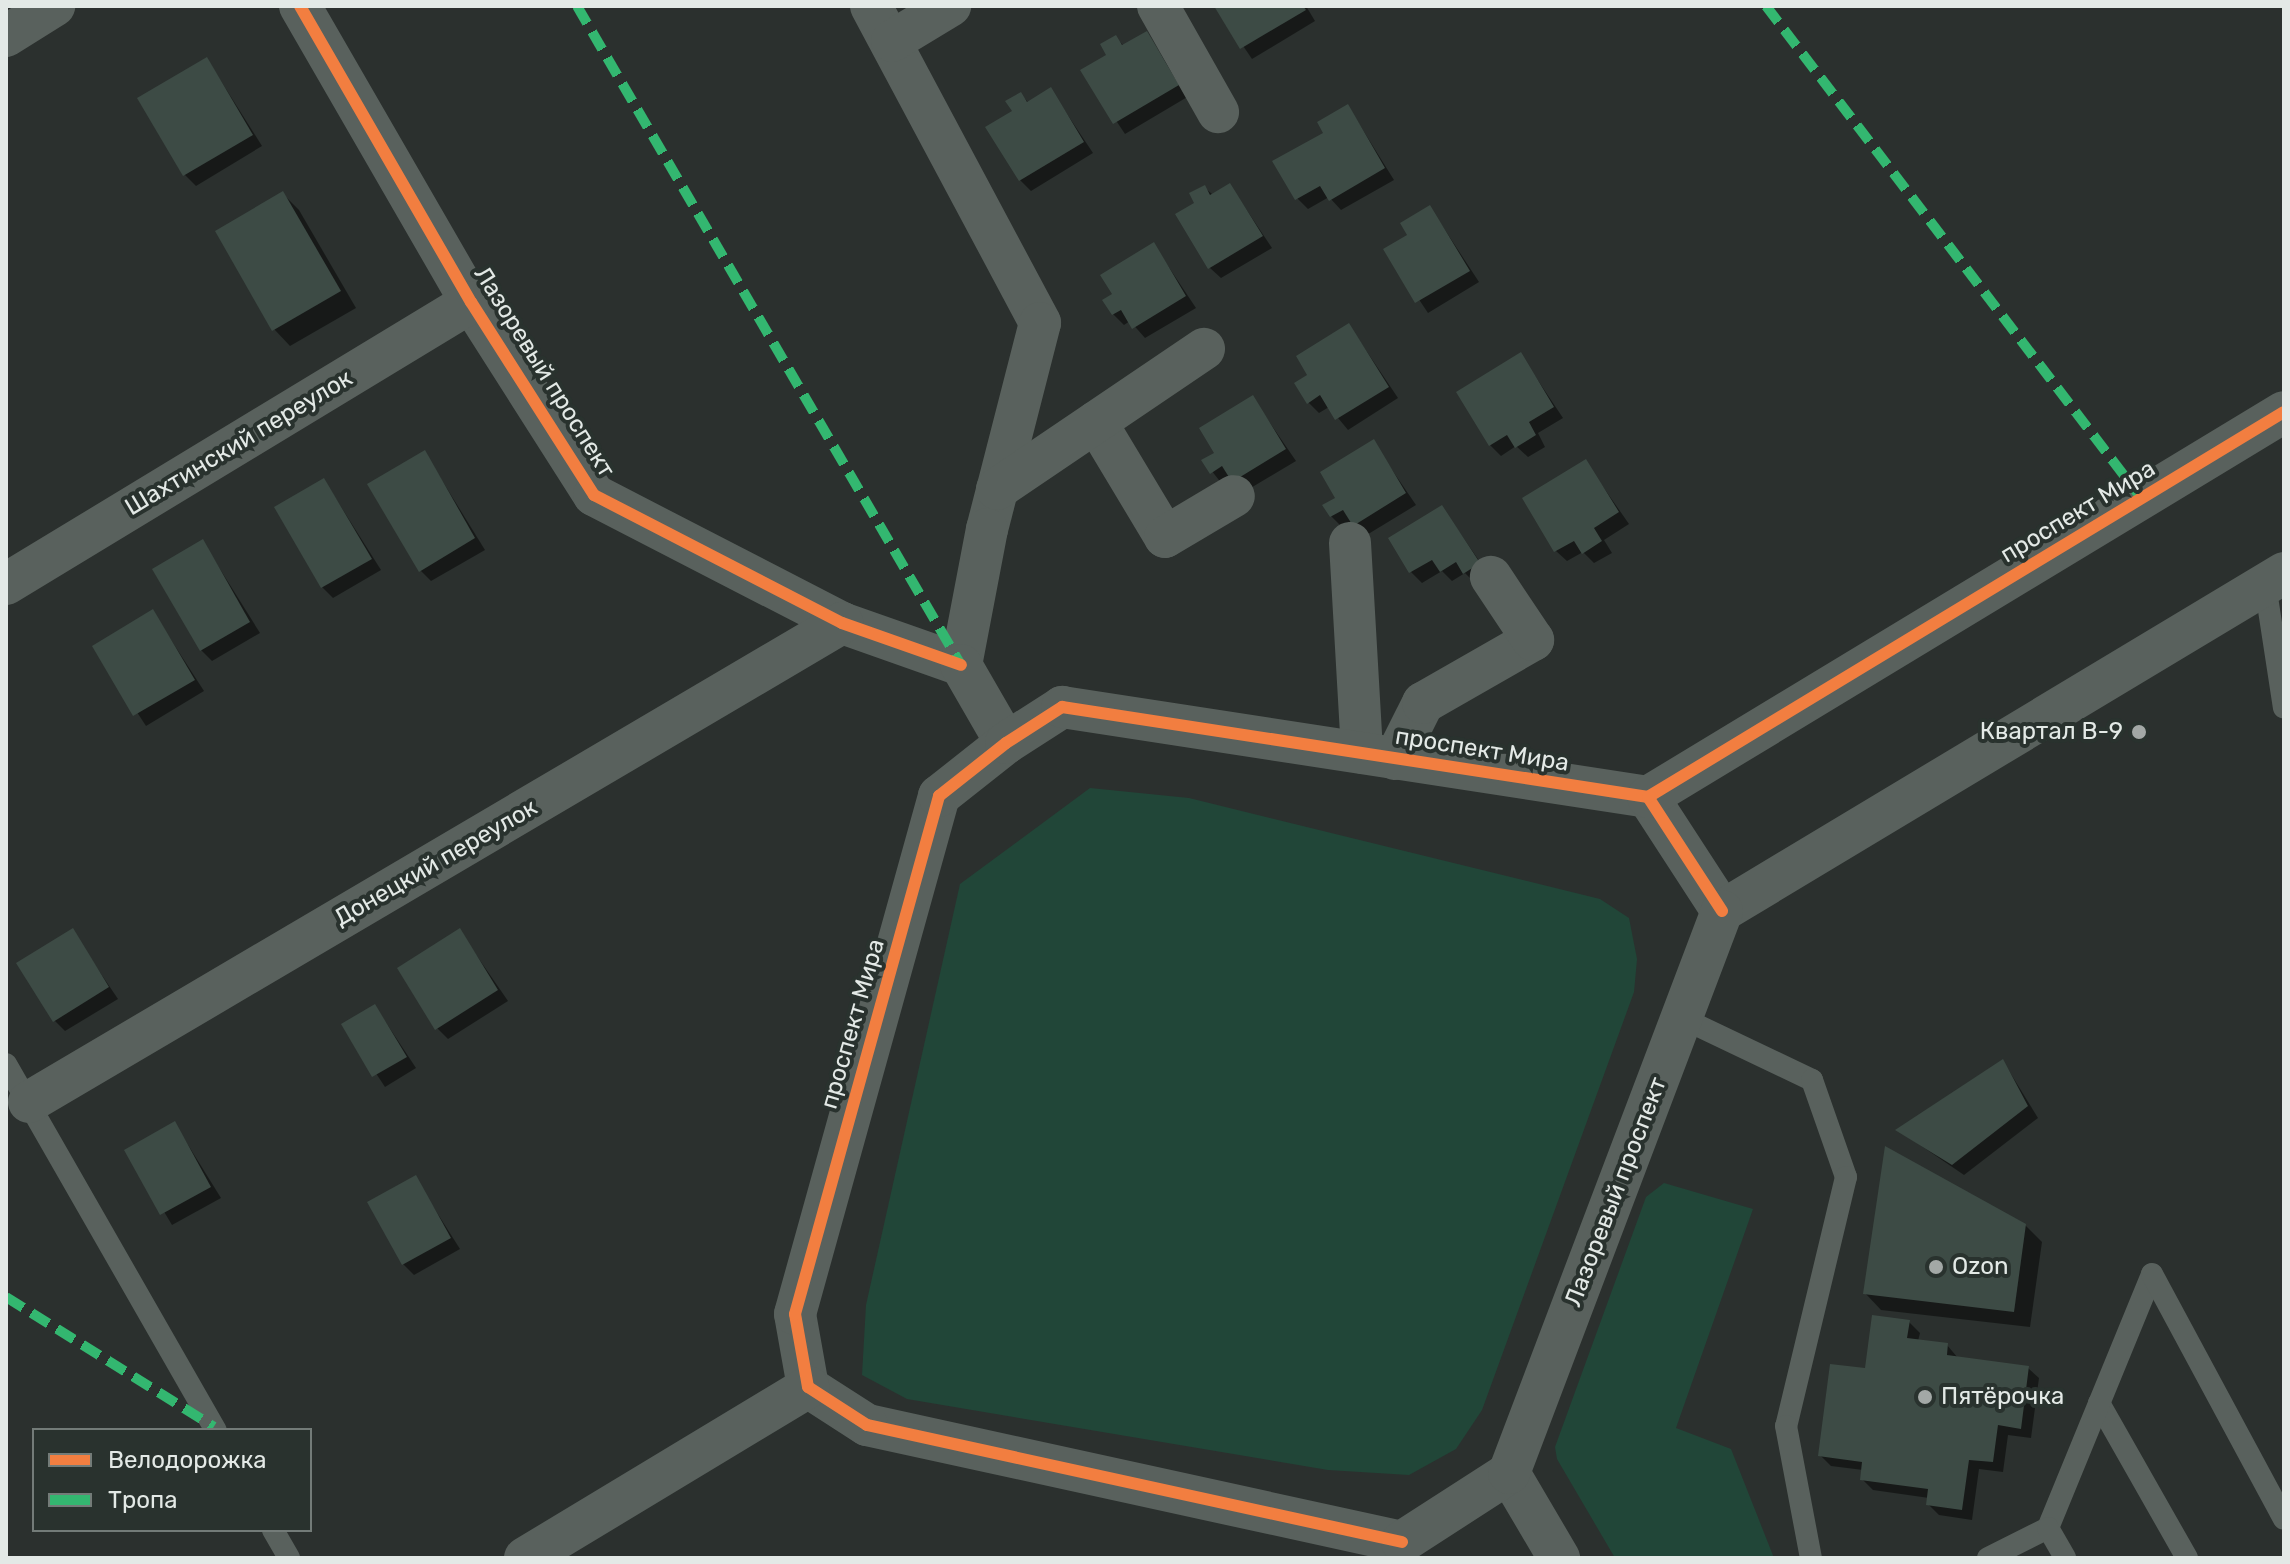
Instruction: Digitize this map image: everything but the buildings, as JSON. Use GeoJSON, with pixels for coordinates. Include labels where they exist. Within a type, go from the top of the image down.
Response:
{"type":"FeatureCollection","features":[{"type":"Feature","properties":{"kind":"street"},"geometry":{"type":"LineString","coordinates":[[6,36],[54,6]]}},
{"type":"Feature","properties":{"kind":"street","name":"Лазоревый проспект"},"geometry":{"type":"LineString","coordinates":[[300,6],[471,302],[594,495],[842,623],[961,665]]}},
{"type":"Feature","properties":{"kind":"street"},"geometry":{"type":"LineString","coordinates":[[871,6],[1040,323],[997,489],[961,665],[1006,743]]}},
{"type":"Feature","properties":{"kind":"street"},"geometry":{"type":"LineString","coordinates":[[892,41],[950,6]]}},
{"type":"Feature","properties":{"kind":"street"},"geometry":{"type":"LineString","coordinates":[[1158,6],[1218,112]]}},
{"type":"Feature","properties":{"kind":"street","name":"Шахтинский переулок"},"geometry":{"type":"LineString","coordinates":[[6,584],[471,302]]}},
{"type":"Feature","properties":{"kind":"street"},"geometry":{"type":"LineString","coordinates":[[997,489],[1204,349]]}},
{"type":"Feature","properties":{"kind":"street","name":"проспект Мира"},"geometry":{"type":"LineString","coordinates":[[808,1387],[795,1314],[939,796],[1006,743],[1062,707],[1648,797],[2284,412]]}},
{"type":"Feature","properties":{"kind":"street"},"geometry":{"type":"LineString","coordinates":[[1096,422],[1165,537],[1234,496]]}},
{"type":"Feature","properties":{"kind":"street"},"geometry":{"type":"LineString","coordinates":[[1350,543],[1379,756]]}},
{"type":"Feature","properties":{"kind":"street"},"geometry":{"type":"LineString","coordinates":[[1379,756],[1423,703],[1533,640],[1491,577]]}},
{"type":"Feature","properties":{"kind":"street"},"geometry":{"type":"LineString","coordinates":[[1648,797],[1722,911],[2278,582]]}},
{"type":"Feature","properties":{"kind":"street","name":"Донецкий переулок"},"geometry":{"type":"LineString","coordinates":[[29,1102],[842,623]]}},
{"type":"Feature","properties":{"kind":"street","name":"Лазоревый проспект"},"geometry":{"type":"LineString","coordinates":[[1509,1473],[1722,911]]}},
{"type":"Feature","properties":{"kind":"street"},"geometry":{"type":"LineString","coordinates":[[525,1558],[808,1387],[867,1425],[1406,1550],[1509,1473],[1559,1558]]}},
{"type":"Feature","properties":{"kind":"lane"},"geometry":{"type":"LineString","coordinates":[[2278,582],[2284,708]]}},
{"type":"Feature","properties":{"kind":"lane"},"geometry":{"type":"LineString","coordinates":[[1682,1018],[1812,1080],[1846,1177],[1786,1426],[1811,1558]]}},
{"type":"Feature","properties":{"kind":"lane"},"geometry":{"type":"LineString","coordinates":[[6,1064],[215,1428]]}},
{"type":"Feature","properties":{"kind":"lane"},"geometry":{"type":"LineString","coordinates":[[1988,1558],[2048,1528],[2152,1274],[2284,1519]]}},
{"type":"Feature","properties":{"kind":"lane"},"geometry":{"type":"LineString","coordinates":[[2099,1403],[2187,1558]]}},
{"type":"Feature","properties":{"kind":"lane"},"geometry":{"type":"LineString","coordinates":[[2048,1528],[2065,1558]]}},
{"type":"Feature","properties":{"kind":"lane"},"geometry":{"type":"LineString","coordinates":[[274,1532],[289,1558]]}},
{"type":"Feature","properties":{"kind":"green space"},"geometry":{"type":"Polygon","coordinates":[[[1090,788],[1189,798],[1600,899],[1629,918],[1637,959],[1634,992],[1482,1410],[1456,1449],[1409,1475],[1328,1470],[907,1399],[862,1375],[866,1305],[960,884],[1090,788]]]}},
{"type":"Feature","properties":{"kind":"green space"},"geometry":{"type":"Polygon","coordinates":[[[1664,1183],[1753,1209],[1676,1428],[1731,1449],[1774,1558],[1615,1558],[1557,1459],[1555,1447],[1646,1197],[1664,1183]]]}},
{"type":"Feature","properties":{"kind":"marked path"},"geometry":{"type":"LineString","coordinates":[[577,6],[961,665]]}},
{"type":"Feature","properties":{"kind":"marked path"},"geometry":{"type":"LineString","coordinates":[[1766,6],[2142,499]]}},
{"type":"Feature","properties":{"kind":"marked path"},"geometry":{"type":"LineString","coordinates":[[6,1297],[214,1427]]}},
{"type":"Feature","properties":{"kind":"cycle path"},"geometry":{"type":"LineString","coordinates":[[300,6],[471,302],[594,495],[842,623],[961,665]]}},
{"type":"Feature","properties":{"kind":"cycle path"},"geometry":{"type":"LineString","coordinates":[[1402,1542],[867,1425],[808,1387],[795,1314],[939,796],[1006,743],[1062,707],[1648,797],[2284,412]]}},
{"type":"Feature","properties":{"kind":"cycle path"},"geometry":{"type":"LineString","coordinates":[[1648,797],[1722,911]]}},
{"type":"Feature","properties":{"kind":"place","name":"Квартал В-9"},"geometry":{"type":"Point","coordinates":[2139,732]}},
{"type":"Feature","properties":{"kind":"place","name":"Ozon"},"geometry":{"type":"Point","coordinates":[1936,1267]}},
{"type":"Feature","properties":{"kind":"place","name":"Пятёрочка"},"geometry":{"type":"Point","coordinates":[1925,1397]}}]}
